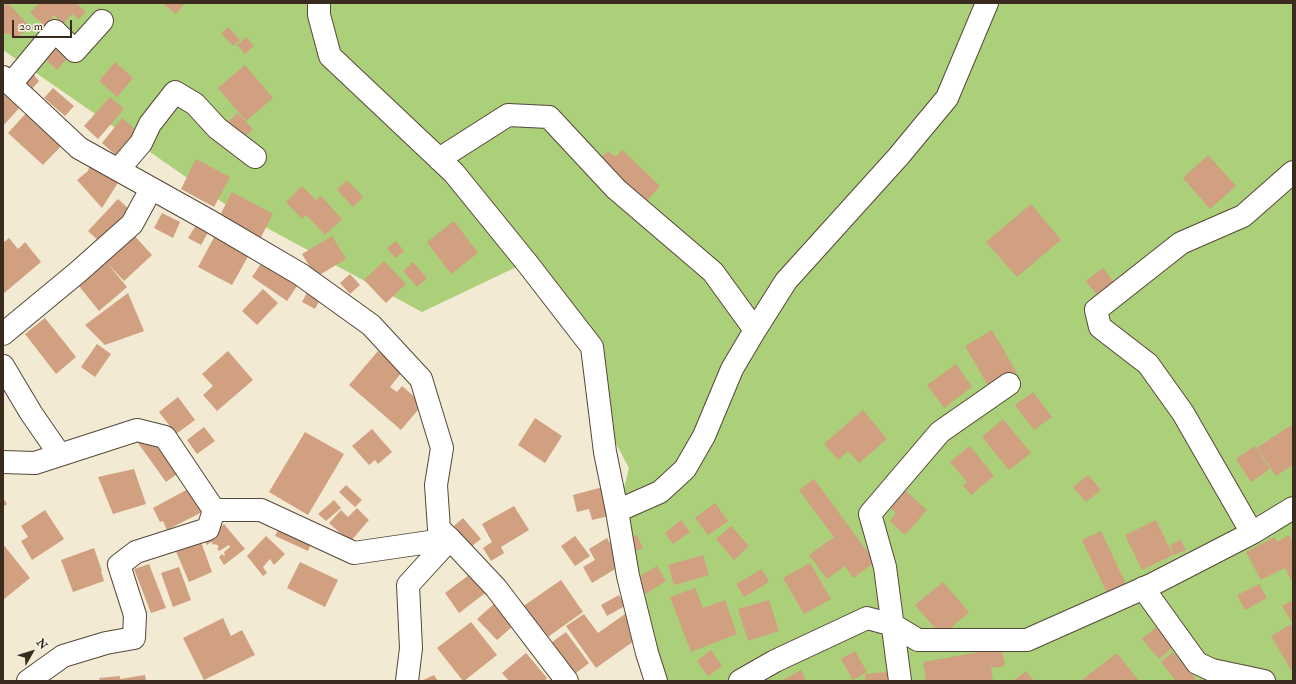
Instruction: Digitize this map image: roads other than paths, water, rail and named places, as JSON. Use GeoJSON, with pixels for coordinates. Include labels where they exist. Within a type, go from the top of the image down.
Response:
{"type":"FeatureCollection","features":[{"type":"Feature","properties":{"kind":"street"},"geometry":{"type":"LineString","coordinates":[[319,3],[319,15],[330,56],[454,173],[527,263],[592,347],[605,452],[628,576],[647,653],[656,681]]}},
{"type":"Feature","properties":{"kind":"street"},"geometry":{"type":"LineString","coordinates":[[617,511],[660,492],[685,469],[704,436],[732,369],[786,281],[898,157],[947,98],[987,3]]}},
{"type":"Feature","properties":{"kind":"street"},"geometry":{"type":"LineString","coordinates":[[102,21],[75,51],[55,31],[7,80],[79,148],[208,220],[300,274],[371,325],[420,379],[442,448],[436,485],[439,529],[496,588],[567,681]]}},
{"type":"Feature","properties":{"kind":"street"},"geometry":{"type":"LineString","coordinates":[[118,170],[141,143],[150,124],[175,92],[195,104],[218,128],[255,156]]}},
{"type":"Feature","properties":{"kind":"street"},"geometry":{"type":"LineString","coordinates":[[439,159],[508,115],[549,117],[616,189],[713,272],[755,330]]}},
{"type":"Feature","properties":{"kind":"street"},"geometry":{"type":"LineString","coordinates":[[1252,533],[1183,413],[1148,364],[1100,327],[1096,310],[1181,243],[1243,216],[1293,172]]}},
{"type":"Feature","properties":{"kind":"street"},"geometry":{"type":"LineString","coordinates":[[3,334],[78,272],[132,224],[151,189]]}},
{"type":"Feature","properties":{"kind":"street"},"geometry":{"type":"LineString","coordinates":[[3,366],[31,413],[60,455]]}},
{"type":"Feature","properties":{"kind":"street"},"geometry":{"type":"LineString","coordinates":[[900,681],[885,567],[870,514],[940,432],[1009,384]]}},
{"type":"Feature","properties":{"kind":"street"},"geometry":{"type":"LineString","coordinates":[[3,462],[35,463],[137,430],[165,437],[214,510]]}},
{"type":"Feature","properties":{"kind":"street"},"geometry":{"type":"LineString","coordinates":[[740,681],[775,661],[867,618],[893,625],[918,640],[1027,640],[1143,588],[1252,533],[1293,508]]}},
{"type":"Feature","properties":{"kind":"street"},"geometry":{"type":"LineString","coordinates":[[214,510],[261,510],[354,553],[450,539]]}},
{"type":"Feature","properties":{"kind":"street"},"geometry":{"type":"LineString","coordinates":[[28,681],[63,656],[106,643],[134,638],[135,615],[119,565],[136,552],[208,529],[214,510]]}},
{"type":"Feature","properties":{"kind":"street"},"geometry":{"type":"LineString","coordinates":[[407,681],[411,648],[408,586],[450,539]]}},
{"type":"Feature","properties":{"kind":"street"},"geometry":{"type":"LineString","coordinates":[[1143,588],[1197,662],[1212,670],[1264,681]]}}]}
